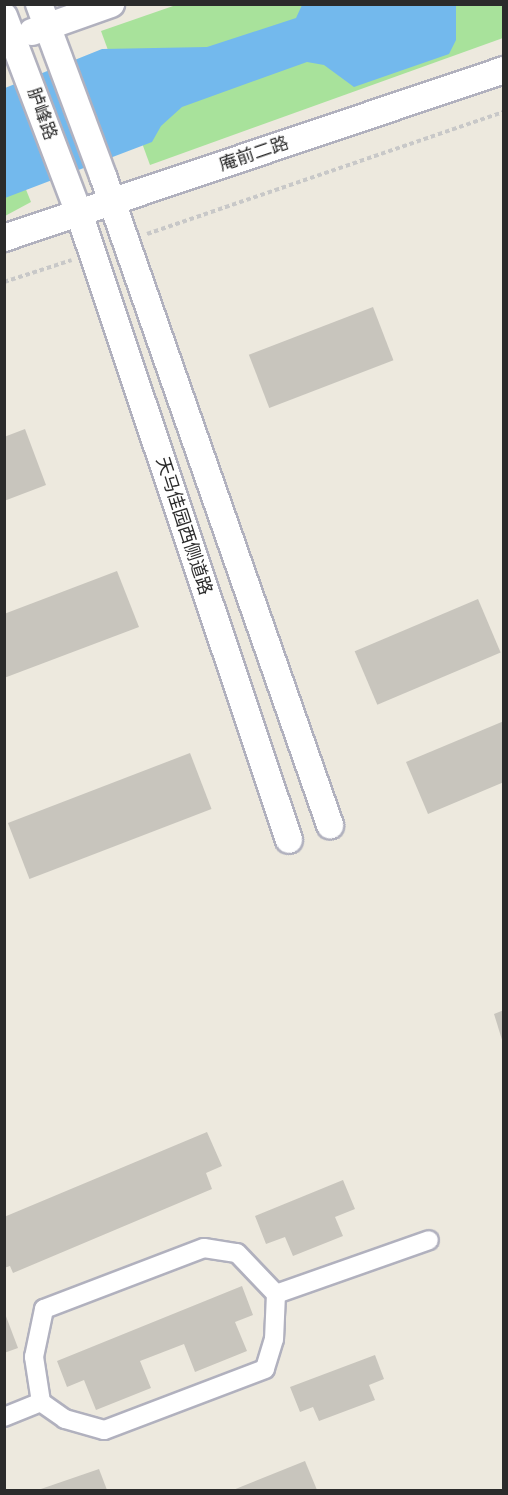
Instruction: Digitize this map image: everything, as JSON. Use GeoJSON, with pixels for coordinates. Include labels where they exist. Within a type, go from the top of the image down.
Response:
{"type":"FeatureCollection","features":[{"type":"Feature","properties":{"kind":"street"},"geometry":{"type":"LineString","coordinates":[[8,32],[43,15],[111,4]]}},
{"type":"Feature","properties":{"kind":"street","name":"胪峰路"},"geometry":{"type":"LineString","coordinates":[[43,15],[112,202]]}},
{"type":"Feature","properties":{"kind":"street","name":"胪峰路"},"geometry":{"type":"LineString","coordinates":[[8,32],[25,66],[79,213]]}},
{"type":"Feature","properties":{"kind":"street","name":"庵前二路"},"geometry":{"type":"LineString","coordinates":[[4,238],[504,70]]}},
{"type":"Feature","properties":{"kind":"street","name":"天马佳园西侧道路"},"geometry":{"type":"LineString","coordinates":[[112,202],[330,825]]}},
{"type":"Feature","properties":{"kind":"street","name":"天马佳园西侧道路"},"geometry":{"type":"LineString","coordinates":[[79,213],[289,840]]}},
{"type":"Feature","properties":{"kind":"street"},"geometry":{"type":"LineString","coordinates":[[276,1294],[429,1240]]}},
{"type":"Feature","properties":{"kind":"street"},"geometry":{"type":"LineString","coordinates":[[204,1248],[237,1253],[276,1294],[274,1339],[265,1369],[104,1430],[65,1419],[41,1402],[34,1357],[44,1309],[204,1248]]}},
{"type":"Feature","properties":{"kind":"street"},"geometry":{"type":"LineString","coordinates":[[4,1418],[41,1402]]}},
{"type":"Feature","properties":{"kind":"path"},"geometry":{"type":"LineString","coordinates":[[126,241],[504,112]]}},
{"type":"Feature","properties":{"kind":"path"},"geometry":{"type":"LineString","coordinates":[[4,282],[93,253]]}},
{"type":"Feature","properties":{"kind":"green space"},"geometry":{"type":"Polygon","coordinates":[[[176,5],[503,5],[503,38],[150,165],[101,31],[176,5]]]}},
{"type":"Feature","properties":{"kind":"green space"},"geometry":{"type":"Polygon","coordinates":[[[4,135],[31,202],[5,216],[4,216],[4,135]]]}},
{"type":"Feature","properties":{"kind":"water"},"geometry":{"type":"Polygon","coordinates":[[[302,5],[456,5],[456,40],[449,54],[354,87],[324,65],[307,62],[182,107],[161,126],[152,142],[5,198],[5,88],[102,49],[207,47],[296,18],[302,5]]]}},
{"type":"Feature","properties":{"kind":"building"},"geometry":{"type":"Polygon","coordinates":[[[373,307],[393,360],[269,408],[249,355],[373,307]]]}},
{"type":"Feature","properties":{"kind":"building"},"geometry":{"type":"Polygon","coordinates":[[[25,429],[46,485],[4,501],[4,437],[25,429]]]}},
{"type":"Feature","properties":{"kind":"building"},"geometry":{"type":"Polygon","coordinates":[[[117,571],[139,627],[4,678],[4,614],[117,571]]]}},
{"type":"Feature","properties":{"kind":"building"},"geometry":{"type":"Polygon","coordinates":[[[478,599],[501,652],[377,705],[355,651],[478,599]]]}},
{"type":"Feature","properties":{"kind":"building"},"geometry":{"type":"Polygon","coordinates":[[[504,721],[504,782],[428,814],[406,762],[504,721]]]}},
{"type":"Feature","properties":{"kind":"building"},"geometry":{"type":"Polygon","coordinates":[[[190,753],[212,809],[29,879],[8,823],[190,753]]]}},
{"type":"Feature","properties":{"kind":"building"},"geometry":{"type":"Polygon","coordinates":[[[504,1010],[504,1043],[503,1043],[494,1014],[504,1010]]]}},
{"type":"Feature","properties":{"kind":"building"},"geometry":{"type":"Polygon","coordinates":[[[207,1132],[222,1166],[206,1173],[212,1189],[13,1273],[10,1266],[4,1268],[4,1217],[207,1132]]]}},
{"type":"Feature","properties":{"kind":"building"},"geometry":{"type":"Polygon","coordinates":[[[343,1180],[355,1209],[335,1217],[343,1236],[293,1256],[285,1237],[266,1244],[255,1216],[343,1180]]]}},
{"type":"Feature","properties":{"kind":"building"},"geometry":{"type":"Polygon","coordinates":[[[242,1286],[253,1315],[235,1322],[247,1351],[195,1372],[184,1344],[140,1361],[151,1388],[96,1410],[84,1380],[67,1387],[57,1361],[242,1286]]]}},
{"type":"Feature","properties":{"kind":"building"},"geometry":{"type":"Polygon","coordinates":[[[4,1311],[18,1348],[4,1353],[4,1311]]]}},
{"type":"Feature","properties":{"kind":"building"},"geometry":{"type":"Polygon","coordinates":[[[375,1355],[384,1379],[369,1385],[375,1400],[319,1421],[313,1407],[300,1412],[290,1387],[375,1355]]]}},
{"type":"Feature","properties":{"kind":"building"},"geometry":{"type":"Polygon","coordinates":[[[305,1461],[317,1490],[233,1490],[305,1461]]]}},
{"type":"Feature","properties":{"kind":"building"},"geometry":{"type":"Polygon","coordinates":[[[99,1469],[107,1490],[38,1490],[99,1469]]]}}]}
